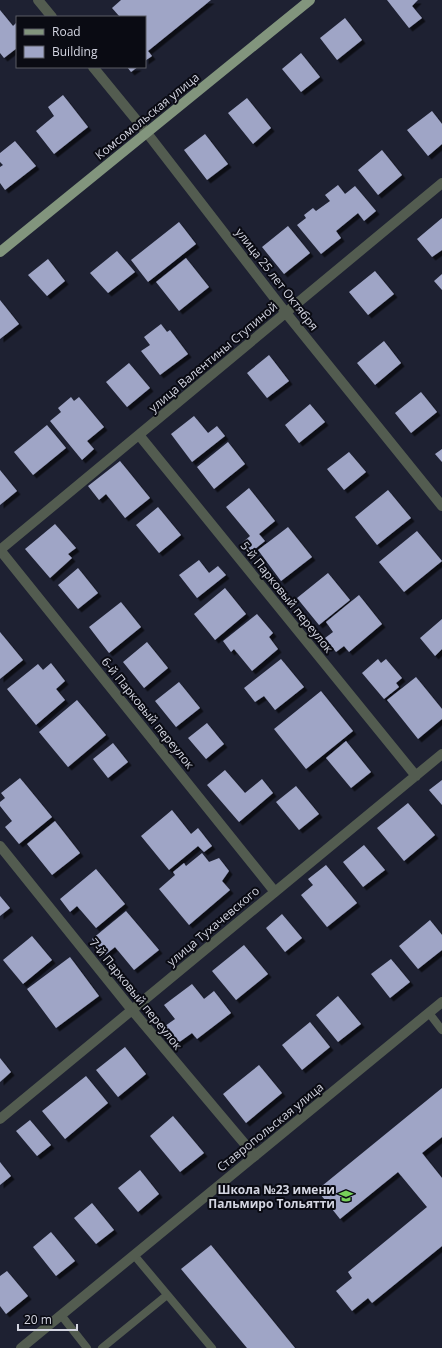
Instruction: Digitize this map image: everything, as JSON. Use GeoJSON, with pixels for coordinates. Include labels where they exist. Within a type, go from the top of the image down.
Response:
{"type":"FeatureCollection","features":[{"type":"Feature","properties":{"kind":"main road","name":"Комсомольская улица"},"geometry":{"type":"LineString","coordinates":[[0,252],[310,0]]}},
{"type":"Feature","properties":{"kind":"street"},"geometry":{"type":"LineString","coordinates":[[38,0],[51,16]]}},
{"type":"Feature","properties":{"kind":"street","name":"улица 25 лет Октября"},"geometry":{"type":"LineString","coordinates":[[94,68],[147,133],[286,312],[442,506]]}},
{"type":"Feature","properties":{"kind":"street","name":"улица Валентины Ступиной"},"geometry":{"type":"LineString","coordinates":[[0,550],[442,183]]}},
{"type":"Feature","properties":{"kind":"street","name":"5-й Парковый переулок"},"geometry":{"type":"LineString","coordinates":[[139,435],[416,776]]}},
{"type":"Feature","properties":{"kind":"street","name":"6-й Парковый переулок"},"geometry":{"type":"LineString","coordinates":[[0,550],[275,892]]}},
{"type":"Feature","properties":{"kind":"street","name":"улица Тухачевского"},"geometry":{"type":"LineString","coordinates":[[0,1119],[442,754]]}},
{"type":"Feature","properties":{"kind":"street","name":"7-й Парковый переулок"},"geometry":{"type":"LineString","coordinates":[[0,846],[132,1010],[255,1156]]}},
{"type":"Feature","properties":{"kind":"street","name":"Ставропольская улица"},"geometry":{"type":"LineString","coordinates":[[21,1348],[442,1002]]}},
{"type":"Feature","properties":{"kind":"lane"},"geometry":{"type":"LineString","coordinates":[[429,1013],[442,1030]]}},
{"type":"Feature","properties":{"kind":"lane"},"geometry":{"type":"LineString","coordinates":[[134,1255],[212,1348]]}},
{"type":"Feature","properties":{"kind":"lane"},"geometry":{"type":"LineString","coordinates":[[102,1348],[168,1295]]}},
{"type":"Feature","properties":{"kind":"lane"},"geometry":{"type":"LineString","coordinates":[[61,1315],[87,1348]]}},
{"type":"Feature","properties":{"kind":"building"},"geometry":{"type":"Polygon","coordinates":[[[121,0],[211,0],[148,51],[152,56],[146,60],[146,16],[119,16],[112,8],[121,0]]]}},
{"type":"Feature","properties":{"kind":"building"},"geometry":{"type":"Polygon","coordinates":[[[387,0],[418,0],[412,6],[422,18],[409,28],[387,0]]]}},
{"type":"Feature","properties":{"kind":"building"},"geometry":{"type":"Polygon","coordinates":[[[0,10],[13,26],[16,23],[16,49],[4,58],[0,53],[0,10]]]}},
{"type":"Feature","properties":{"kind":"building"},"geometry":{"type":"Polygon","coordinates":[[[345,18],[362,40],[337,60],[320,38],[345,18]]]}},
{"type":"Feature","properties":{"kind":"building"},"geometry":{"type":"Polygon","coordinates":[[[301,53],[320,77],[301,92],[282,69],[301,53]]]}},
{"type":"Feature","properties":{"kind":"building"},"geometry":{"type":"Polygon","coordinates":[[[128,68],[137,68],[131,72],[128,68]]]}},
{"type":"Feature","properties":{"kind":"building"},"geometry":{"type":"Polygon","coordinates":[[[63,95],[88,127],[54,154],[36,131],[54,116],[48,107],[63,95]]]}},
{"type":"Feature","properties":{"kind":"building"},"geometry":{"type":"Polygon","coordinates":[[[247,98],[271,128],[253,144],[228,113],[247,98]]]}},
{"type":"Feature","properties":{"kind":"building"},"geometry":{"type":"Polygon","coordinates":[[[432,111],[442,124],[442,144],[428,156],[407,130],[432,111]]]}},
{"type":"Feature","properties":{"kind":"building"},"geometry":{"type":"Polygon","coordinates":[[[205,134],[228,164],[207,180],[184,150],[205,134]]]}},
{"type":"Feature","properties":{"kind":"building"},"geometry":{"type":"Polygon","coordinates":[[[15,141],[36,166],[5,190],[0,183],[0,167],[3,165],[0,162],[0,153],[15,141]]]}},
{"type":"Feature","properties":{"kind":"building"},"geometry":{"type":"Polygon","coordinates":[[[382,150],[402,175],[378,195],[358,170],[382,150]]]}},
{"type":"Feature","properties":{"kind":"building"},"geometry":{"type":"Polygon","coordinates":[[[338,185],[345,194],[355,186],[376,211],[364,221],[358,213],[336,231],[341,238],[321,254],[297,225],[306,218],[304,215],[313,208],[316,211],[330,201],[325,195],[338,185]]]}},
{"type":"Feature","properties":{"kind":"building"},"geometry":{"type":"Polygon","coordinates":[[[442,218],[442,250],[432,257],[417,239],[442,218]]]}},
{"type":"Feature","properties":{"kind":"building"},"geometry":{"type":"Polygon","coordinates":[[[179,222],[196,244],[148,282],[131,260],[179,222]]]}},
{"type":"Feature","properties":{"kind":"building"},"geometry":{"type":"Polygon","coordinates":[[[288,226],[310,253],[284,274],[262,247],[288,226]]]}},
{"type":"Feature","properties":{"kind":"building"},"geometry":{"type":"Polygon","coordinates":[[[117,251],[135,272],[108,293],[90,273],[117,251]]]}},
{"type":"Feature","properties":{"kind":"building"},"geometry":{"type":"Polygon","coordinates":[[[186,258],[209,287],[179,311],[156,282],[186,258]]]}},
{"type":"Feature","properties":{"kind":"building"},"geometry":{"type":"Polygon","coordinates":[[[48,259],[65,281],[47,296],[28,275],[48,259]]]}},
{"type":"Feature","properties":{"kind":"building"},"geometry":{"type":"Polygon","coordinates":[[[375,271],[394,294],[368,315],[349,292],[375,271]]]}},
{"type":"Feature","properties":{"kind":"building"},"geometry":{"type":"Polygon","coordinates":[[[442,274],[442,290],[434,281],[442,274]]]}},
{"type":"Feature","properties":{"kind":"building"},"geometry":{"type":"Polygon","coordinates":[[[0,300],[19,324],[0,339],[0,300]]]}},
{"type":"Feature","properties":{"kind":"building"},"geometry":{"type":"Polygon","coordinates":[[[161,324],[167,332],[170,330],[188,354],[160,375],[141,351],[150,345],[144,337],[161,324]]]}},
{"type":"Feature","properties":{"kind":"building"},"geometry":{"type":"Polygon","coordinates":[[[384,341],[401,363],[375,385],[357,363],[384,341]]]}},
{"type":"Feature","properties":{"kind":"building"},"geometry":{"type":"Polygon","coordinates":[[[269,355],[289,381],[267,398],[247,373],[269,355]]]}},
{"type":"Feature","properties":{"kind":"building"},"geometry":{"type":"Polygon","coordinates":[[[129,363],[150,388],[127,407],[106,382],[129,363]]]}},
{"type":"Feature","properties":{"kind":"building"},"geometry":{"type":"Polygon","coordinates":[[[421,392],[437,412],[411,433],[395,413],[421,392]]]}},
{"type":"Feature","properties":{"kind":"building"},"geometry":{"type":"Polygon","coordinates":[[[71,397],[74,401],[79,397],[104,427],[87,441],[94,449],[82,460],[50,421],[61,412],[58,408],[71,397]]]}},
{"type":"Feature","properties":{"kind":"building"},"geometry":{"type":"Polygon","coordinates":[[[310,404],[325,422],[299,443],[285,425],[310,404]]]}},
{"type":"Feature","properties":{"kind":"building"},"geometry":{"type":"Polygon","coordinates":[[[194,416],[208,433],[217,426],[225,436],[192,462],[171,434],[194,416]]]}},
{"type":"Feature","properties":{"kind":"building"},"geometry":{"type":"Polygon","coordinates":[[[47,425],[66,448],[33,475],[14,452],[47,425]]]}},
{"type":"Feature","properties":{"kind":"building"},"geometry":{"type":"Polygon","coordinates":[[[228,442],[245,464],[214,489],[197,467],[228,442]]]}},
{"type":"Feature","properties":{"kind":"building"},"geometry":{"type":"Polygon","coordinates":[[[442,449],[442,462],[435,454],[442,449]]]}},
{"type":"Feature","properties":{"kind":"building"},"geometry":{"type":"Polygon","coordinates":[[[349,452],[366,472],[344,490],[327,469],[349,452]]]}},
{"type":"Feature","properties":{"kind":"building"},"geometry":{"type":"Polygon","coordinates":[[[120,461],[150,498],[125,518],[106,494],[99,500],[88,486],[120,461]]]}},
{"type":"Feature","properties":{"kind":"building"},"geometry":{"type":"Polygon","coordinates":[[[0,470],[17,491],[0,505],[0,470]]]}},
{"type":"Feature","properties":{"kind":"building"},"geometry":{"type":"Polygon","coordinates":[[[249,488],[275,521],[259,534],[265,541],[250,553],[242,543],[250,536],[226,507],[249,488]]]}},
{"type":"Feature","properties":{"kind":"building"},"geometry":{"type":"Polygon","coordinates":[[[388,490],[411,518],[377,545],[355,517],[388,490]]]}},
{"type":"Feature","properties":{"kind":"building"},"geometry":{"type":"Polygon","coordinates":[[[158,507],[181,535],[159,553],[136,525],[158,507]]]}},
{"type":"Feature","properties":{"kind":"building"},"geometry":{"type":"Polygon","coordinates":[[[55,524],[76,548],[68,554],[72,558],[50,578],[25,549],[55,524]]]}},
{"type":"Feature","properties":{"kind":"building"},"geometry":{"type":"Polygon","coordinates":[[[288,527],[312,557],[281,581],[258,550],[288,527]]]}},
{"type":"Feature","properties":{"kind":"building"},"geometry":{"type":"Polygon","coordinates":[[[417,531],[442,561],[404,592],[379,562],[417,531]]]}},
{"type":"Feature","properties":{"kind":"building"},"geometry":{"type":"Polygon","coordinates":[[[199,560],[209,573],[218,566],[226,575],[197,598],[179,575],[199,560]]]}},
{"type":"Feature","properties":{"kind":"building"},"geometry":{"type":"Polygon","coordinates":[[[78,568],[98,593],[78,609],[58,585],[78,568]]]}},
{"type":"Feature","properties":{"kind":"building"},"geometry":{"type":"Polygon","coordinates":[[[328,573],[350,600],[319,625],[297,598],[328,573]]]}},
{"type":"Feature","properties":{"kind":"building"},"geometry":{"type":"Polygon","coordinates":[[[225,588],[246,614],[215,640],[194,614],[225,588]]]}},
{"type":"Feature","properties":{"kind":"building"},"geometry":{"type":"Polygon","coordinates":[[[359,595],[382,624],[349,652],[344,646],[336,652],[325,638],[333,632],[326,622],[359,595]]]}},
{"type":"Feature","properties":{"kind":"building"},"geometry":{"type":"Polygon","coordinates":[[[121,602],[141,627],[109,653],[89,627],[121,602]]]}},
{"type":"Feature","properties":{"kind":"building"},"geometry":{"type":"Polygon","coordinates":[[[257,614],[273,633],[269,637],[278,649],[252,671],[234,649],[231,652],[223,641],[257,614]]]}},
{"type":"Feature","properties":{"kind":"building"},"geometry":{"type":"Polygon","coordinates":[[[442,619],[442,649],[435,656],[420,638],[442,619]]]}},
{"type":"Feature","properties":{"kind":"building"},"geometry":{"type":"Polygon","coordinates":[[[0,632],[23,660],[0,679],[0,632]]]}},
{"type":"Feature","properties":{"kind":"building"},"geometry":{"type":"Polygon","coordinates":[[[147,642],[168,668],[144,688],[123,662],[147,642]]]}},
{"type":"Feature","properties":{"kind":"building"},"geometry":{"type":"Polygon","coordinates":[[[281,659],[304,687],[275,710],[264,696],[255,702],[244,688],[281,659]]]}},
{"type":"Feature","properties":{"kind":"building"},"geometry":{"type":"Polygon","coordinates":[[[378,659],[381,663],[386,659],[402,678],[396,683],[399,687],[384,699],[362,673],[378,659]]]}},
{"type":"Feature","properties":{"kind":"building"},"geometry":{"type":"Polygon","coordinates":[[[51,663],[65,681],[56,689],[65,700],[36,725],[7,689],[38,664],[43,670],[51,663]]]}},
{"type":"Feature","properties":{"kind":"building"},"geometry":{"type":"Polygon","coordinates":[[[416,677],[442,709],[442,719],[418,739],[387,700],[416,677]]]}},
{"type":"Feature","properties":{"kind":"building"},"geometry":{"type":"Polygon","coordinates":[[[179,682],[200,708],[176,727],[155,701],[179,682]]]}},
{"type":"Feature","properties":{"kind":"building"},"geometry":{"type":"Polygon","coordinates":[[[321,691],[353,731],[306,769],[274,729],[321,691]]]}},
{"type":"Feature","properties":{"kind":"building"},"geometry":{"type":"Polygon","coordinates":[[[77,700],[106,735],[68,767],[39,732],[77,700]]]}},
{"type":"Feature","properties":{"kind":"building"},"geometry":{"type":"Polygon","coordinates":[[[207,723],[224,744],[206,759],[188,738],[207,723]]]}},
{"type":"Feature","properties":{"kind":"building"},"geometry":{"type":"Polygon","coordinates":[[[346,741],[371,772],[351,788],[326,758],[346,741]]]}},
{"type":"Feature","properties":{"kind":"building"},"geometry":{"type":"Polygon","coordinates":[[[113,743],[128,762],[108,778],[93,759],[113,743]]]}},
{"type":"Feature","properties":{"kind":"building"},"geometry":{"type":"Polygon","coordinates":[[[225,770],[245,793],[262,779],[273,793],[239,822],[207,785],[225,770]]]}},
{"type":"Feature","properties":{"kind":"building"},"geometry":{"type":"Polygon","coordinates":[[[20,778],[52,817],[19,844],[5,827],[12,821],[0,806],[0,802],[5,798],[1,793],[20,778]]]}},
{"type":"Feature","properties":{"kind":"building"},"geometry":{"type":"Polygon","coordinates":[[[442,780],[442,805],[429,790],[442,780]]]}},
{"type":"Feature","properties":{"kind":"building"},"geometry":{"type":"Polygon","coordinates":[[[296,786],[319,814],[299,830],[276,802],[296,786]]]}},
{"type":"Feature","properties":{"kind":"building"},"geometry":{"type":"Polygon","coordinates":[[[408,803],[435,835],[404,861],[377,828],[408,803]]]}},
{"type":"Feature","properties":{"kind":"building"},"geometry":{"type":"Polygon","coordinates":[[[172,810],[191,834],[198,828],[212,846],[204,852],[198,846],[169,870],[141,836],[172,810]]]}},
{"type":"Feature","properties":{"kind":"building"},"geometry":{"type":"Polygon","coordinates":[[[55,821],[80,853],[52,875],[27,844],[55,821]]]}},
{"type":"Feature","properties":{"kind":"building"},"geometry":{"type":"Polygon","coordinates":[[[364,845],[385,870],[363,887],[343,862],[364,845]]]}},
{"type":"Feature","properties":{"kind":"building"},"geometry":{"type":"Polygon","coordinates":[[[202,853],[209,862],[219,858],[229,871],[222,881],[230,890],[189,925],[159,889],[175,875],[173,872],[184,863],[186,866],[202,853]]]}},
{"type":"Feature","properties":{"kind":"building"},"geometry":{"type":"Polygon","coordinates":[[[326,865],[357,903],[327,927],[301,895],[313,885],[308,879],[326,865]]]}},
{"type":"Feature","properties":{"kind":"building"},"geometry":{"type":"Polygon","coordinates":[[[96,869],[125,904],[96,928],[77,906],[70,912],[60,899],[96,869]]]}},
{"type":"Feature","properties":{"kind":"building"},"geometry":{"type":"Polygon","coordinates":[[[0,896],[10,908],[0,916],[0,896]]]}},
{"type":"Feature","properties":{"kind":"building"},"geometry":{"type":"Polygon","coordinates":[[[126,911],[159,950],[134,970],[115,947],[105,955],[92,939],[126,911]]]}},
{"type":"Feature","properties":{"kind":"building"},"geometry":{"type":"Polygon","coordinates":[[[282,914],[302,938],[285,952],[266,928],[282,914]]]}},
{"type":"Feature","properties":{"kind":"building"},"geometry":{"type":"Polygon","coordinates":[[[430,920],[442,935],[442,950],[418,969],[399,946],[430,920]]]}},
{"type":"Feature","properties":{"kind":"building"},"geometry":{"type":"Polygon","coordinates":[[[32,936],[52,960],[23,984],[3,960],[32,936]]]}},
{"type":"Feature","properties":{"kind":"building"},"geometry":{"type":"Polygon","coordinates":[[[244,945],[268,974],[236,1000],[212,971],[244,945]]]}},
{"type":"Feature","properties":{"kind":"building"},"geometry":{"type":"Polygon","coordinates":[[[70,957],[99,996],[56,1028],[27,989],[70,957]]]}},
{"type":"Feature","properties":{"kind":"building"},"geometry":{"type":"Polygon","coordinates":[[[391,959],[410,982],[390,998],[371,974],[391,959]]]}},
{"type":"Feature","properties":{"kind":"building"},"geometry":{"type":"Polygon","coordinates":[[[192,984],[204,999],[214,991],[231,1013],[197,1039],[192,1033],[178,1043],[165,1026],[175,1019],[164,1005],[192,984]]]}},
{"type":"Feature","properties":{"kind":"building"},"geometry":{"type":"Polygon","coordinates":[[[338,996],[361,1024],[338,1042],[316,1015],[338,996]]]}},
{"type":"Feature","properties":{"kind":"building"},"geometry":{"type":"Polygon","coordinates":[[[310,1022],[330,1047],[302,1070],[282,1045],[310,1022]]]}},
{"type":"Feature","properties":{"kind":"building"},"geometry":{"type":"Polygon","coordinates":[[[125,1047],[146,1074],[118,1097],[96,1070],[125,1047]]]}},
{"type":"Feature","properties":{"kind":"building"},"geometry":{"type":"Polygon","coordinates":[[[0,1058],[11,1072],[0,1082],[0,1058]]]}},
{"type":"Feature","properties":{"kind":"building"},"geometry":{"type":"Polygon","coordinates":[[[259,1065],[282,1093],[246,1123],[223,1094],[259,1065]]]}},
{"type":"Feature","properties":{"kind":"building"},"geometry":{"type":"Polygon","coordinates":[[[86,1076],[108,1103],[65,1139],[42,1111],[86,1076]]]}},
{"type":"Feature","properties":{"kind":"building"},"geometry":{"type":"Polygon","coordinates":[[[442,1088],[442,1137],[422,1153],[442,1178],[442,1246],[372,1303],[368,1298],[352,1311],[336,1291],[352,1278],[348,1272],[427,1207],[398,1172],[340,1219],[317,1190],[442,1088]]]}},
{"type":"Feature","properties":{"kind":"building"},"geometry":{"type":"Polygon","coordinates":[[[173,1116],[204,1153],[180,1172],[150,1136],[173,1116]]]}},
{"type":"Feature","properties":{"kind":"building"},"geometry":{"type":"Polygon","coordinates":[[[30,1120],[51,1145],[37,1156],[16,1131],[30,1120]]]}},
{"type":"Feature","properties":{"kind":"building"},"geometry":{"type":"Polygon","coordinates":[[[0,1162],[11,1176],[0,1185],[0,1162]]]}},
{"type":"Feature","properties":{"kind":"building"},"geometry":{"type":"Polygon","coordinates":[[[140,1170],[159,1194],[138,1212],[118,1188],[140,1170]]]}},
{"type":"Feature","properties":{"kind":"building"},"geometry":{"type":"Polygon","coordinates":[[[92,1203],[114,1230],[96,1244],[74,1218],[92,1203]]]}},
{"type":"Feature","properties":{"kind":"building"},"geometry":{"type":"Polygon","coordinates":[[[51,1232],[75,1261],[56,1276],[33,1247],[51,1232]]]}},
{"type":"Feature","properties":{"kind":"building"},"geometry":{"type":"Polygon","coordinates":[[[211,1245],[295,1348],[247,1348],[181,1269],[211,1245]]]}},
{"type":"Feature","properties":{"kind":"building"},"geometry":{"type":"Polygon","coordinates":[[[7,1271],[28,1296],[6,1314],[0,1306],[0,1276],[7,1271]]]}},
{"type":"Feature","properties":{"kind":"place","name":"Школа №23 имени Пальмиро Тольятти"},"geometry":{"type":"Point","coordinates":[346,1196]}}]}
